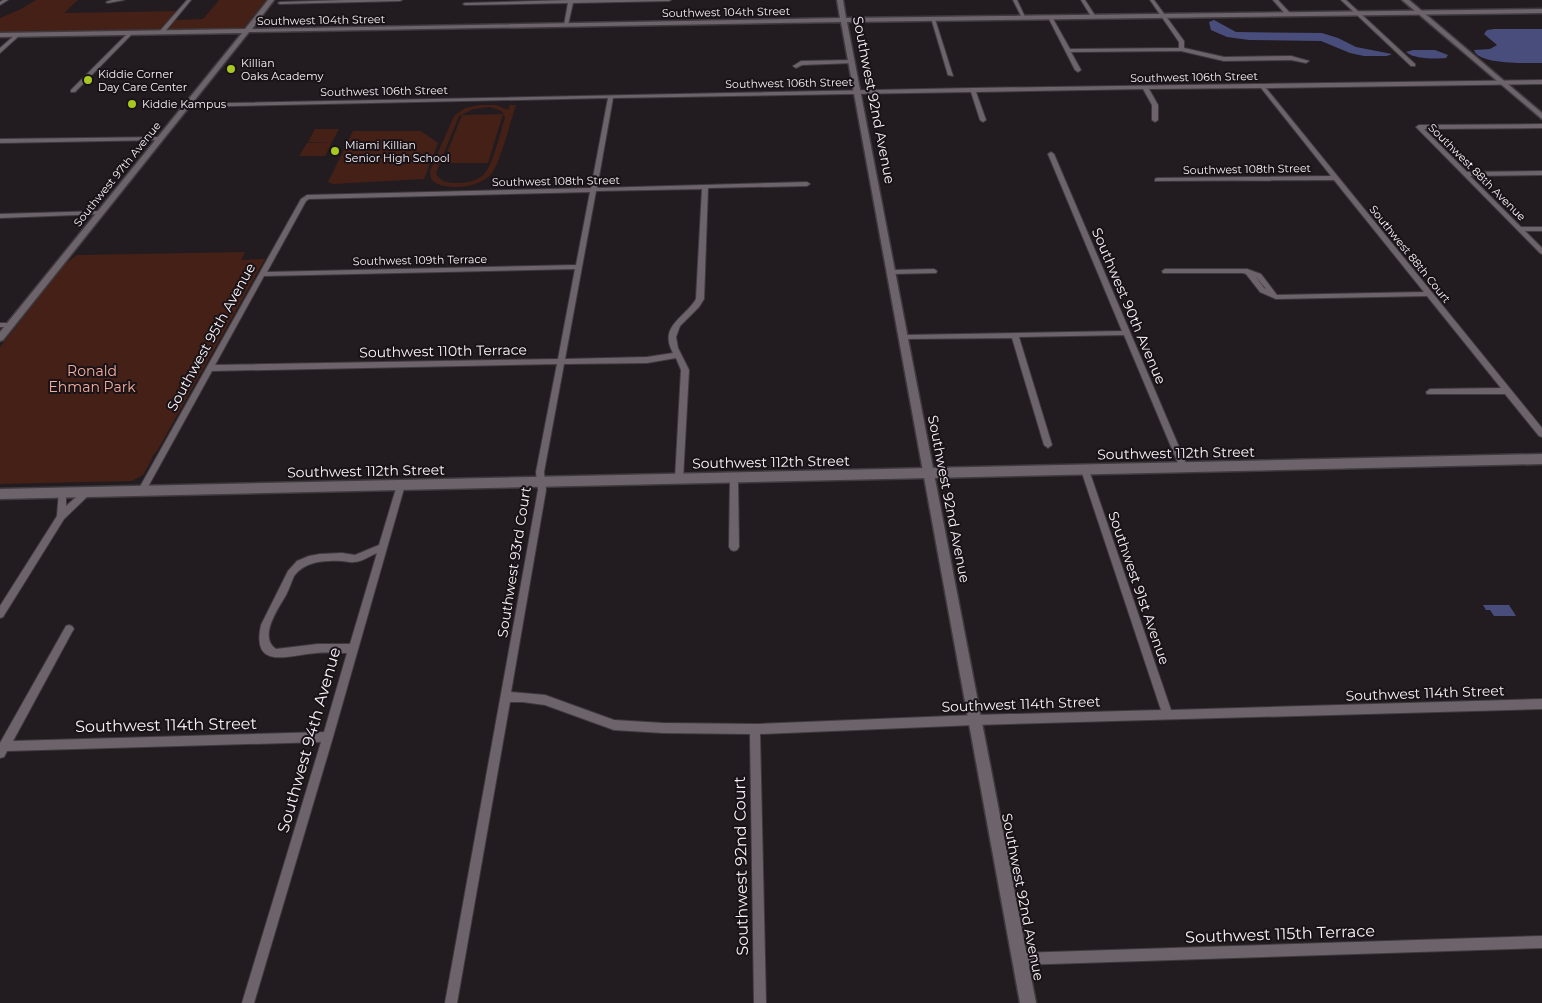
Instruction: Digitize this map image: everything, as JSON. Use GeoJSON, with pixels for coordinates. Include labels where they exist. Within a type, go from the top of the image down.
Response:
{"type":"FeatureCollection","features":[{"type":"Feature","properties":{"kind":"main road"},"geometry":{"type":"LineString","coordinates":[[1405,0],[1542,117]]}},
{"type":"Feature","properties":{"kind":"main road","name":"Southwest 112th Street"},"geometry":{"type":"LineString","coordinates":[[0,494],[1542,459]]}},
{"type":"Feature","properties":{"kind":"street"},"geometry":{"type":"LineString","coordinates":[[0,4],[6,0]]}},
{"type":"Feature","properties":{"kind":"street"},"geometry":{"type":"LineString","coordinates":[[108,2],[122,0]]}},
{"type":"Feature","properties":{"kind":"street"},"geometry":{"type":"LineString","coordinates":[[161,33],[189,0]]}},
{"type":"Feature","properties":{"kind":"street","name":"Southwest 97th Avenue"},"geometry":{"type":"LineString","coordinates":[[0,338],[205,85],[271,0]]}},
{"type":"Feature","properties":{"kind":"street"},"geometry":{"type":"LineString","coordinates":[[280,3],[399,0]]}},
{"type":"Feature","properties":{"kind":"street"},"geometry":{"type":"LineString","coordinates":[[465,4],[669,0]]}},
{"type":"Feature","properties":{"kind":"street","name":"Southwest 92nd Avenue"},"geometry":{"type":"LineString","coordinates":[[840,0],[1028,1003]]}},
{"type":"Feature","properties":{"kind":"street"},"geometry":{"type":"LineString","coordinates":[[1015,0],[1024,18]]}},
{"type":"Feature","properties":{"kind":"street"},"geometry":{"type":"LineString","coordinates":[[1083,0],[1094,17]]}},
{"type":"Feature","properties":{"kind":"street"},"geometry":{"type":"LineString","coordinates":[[1152,0],[1182,42],[1182,49]]}},
{"type":"Feature","properties":{"kind":"street"},"geometry":{"type":"LineString","coordinates":[[1275,0],[1288,14]]}},
{"type":"Feature","properties":{"kind":"street"},"geometry":{"type":"LineString","coordinates":[[1343,0],[1413,65]]}},
{"type":"Feature","properties":{"kind":"street"},"geometry":{"type":"LineString","coordinates":[[566,25],[571,1]]}},
{"type":"Feature","properties":{"kind":"street","name":"Southwest 104th Street"},"geometry":{"type":"LineString","coordinates":[[0,35],[844,20],[1542,11]]}},
{"type":"Feature","properties":{"kind":"street"},"geometry":{"type":"LineString","coordinates":[[1050,17],[1078,70]]}},
{"type":"Feature","properties":{"kind":"street"},"geometry":{"type":"LineString","coordinates":[[933,19],[951,75]]}},
{"type":"Feature","properties":{"kind":"street"},"geometry":{"type":"LineString","coordinates":[[73,91],[131,33]]}},
{"type":"Feature","properties":{"kind":"street"},"geometry":{"type":"LineString","coordinates":[[0,51],[18,35]]}},
{"type":"Feature","properties":{"kind":"street"},"geometry":{"type":"LineString","coordinates":[[1068,51],[1182,49],[1224,59],[1291,58],[1306,61]]}},
{"type":"Feature","properties":{"kind":"street"},"geometry":{"type":"LineString","coordinates":[[796,66],[801,63],[852,62]]}},
{"type":"Feature","properties":{"kind":"street","name":"Southwest 106th Street"},"geometry":{"type":"LineString","coordinates":[[187,105],[973,90],[1542,82]]}},
{"type":"Feature","properties":{"kind":"street","name":"Southwest 88th Court"},"geometry":{"type":"LineString","coordinates":[[1262,86],[1542,434]]}},
{"type":"Feature","properties":{"kind":"street"},"geometry":{"type":"LineString","coordinates":[[1145,88],[1155,105],[1155,120]]}},
{"type":"Feature","properties":{"kind":"street"},"geometry":{"type":"LineString","coordinates":[[973,90],[984,120]]}},
{"type":"Feature","properties":{"kind":"street","name":"Southwest 93rd Court"},"geometry":{"type":"LineString","coordinates":[[451,1003],[542,490],[540,472],[611,97]]}},
{"type":"Feature","properties":{"kind":"street"},"geometry":{"type":"LineString","coordinates":[[1419,128],[1542,126]]}},
{"type":"Feature","properties":{"kind":"street","name":"Southwest 88th Avenue"},"geometry":{"type":"LineString","coordinates":[[1419,128],[1542,252]]}},
{"type":"Feature","properties":{"kind":"street"},"geometry":{"type":"LineString","coordinates":[[0,141],[161,138]]}},
{"type":"Feature","properties":{"kind":"street","name":"Southwest 90th Avenue"},"geometry":{"type":"LineString","coordinates":[[1051,154],[1184,468]]}},
{"type":"Feature","properties":{"kind":"street"},"geometry":{"type":"LineString","coordinates":[[1465,174],[1542,173]]}},
{"type":"Feature","properties":{"kind":"street","name":"Southwest 108th Street"},"geometry":{"type":"LineString","coordinates":[[1157,180],[1336,178]]}},
{"type":"Feature","properties":{"kind":"street","name":"Southwest 108th Street"},"geometry":{"type":"LineString","coordinates":[[306,198],[312,195],[807,184]]}},
{"type":"Feature","properties":{"kind":"street"},"geometry":{"type":"LineString","coordinates":[[679,479],[685,370],[683,361],[673,345],[672,332],[680,320],[700,299],[705,187]]}},
{"type":"Feature","properties":{"kind":"street","name":"Southwest 95th Avenue"},"geometry":{"type":"LineString","coordinates":[[141,492],[306,198]]}},
{"type":"Feature","properties":{"kind":"street"},"geometry":{"type":"LineString","coordinates":[[0,216],[100,213]]}},
{"type":"Feature","properties":{"kind":"street"},"geometry":{"type":"LineString","coordinates":[[1520,229],[1542,229]]}},
{"type":"Feature","properties":{"kind":"street","name":"Southwest 109th Terrace"},"geometry":{"type":"LineString","coordinates":[[262,274],[578,267]]}},
{"type":"Feature","properties":{"kind":"street"},"geometry":{"type":"LineString","coordinates":[[891,272],[934,271]]}},
{"type":"Feature","properties":{"kind":"street"},"geometry":{"type":"LineString","coordinates":[[1165,271],[1247,271],[1262,290],[1272,296],[1283,297],[1430,294]]}},
{"type":"Feature","properties":{"kind":"street"},"geometry":{"type":"LineString","coordinates":[[0,325],[11,325]]}},
{"type":"Feature","properties":{"kind":"street"},"geometry":{"type":"LineString","coordinates":[[904,337],[1126,333]]}},
{"type":"Feature","properties":{"kind":"street"},"geometry":{"type":"LineString","coordinates":[[1015,335],[1048,445]]}},
{"type":"Feature","properties":{"kind":"street","name":"Southwest 110th Terrace"},"geometry":{"type":"LineString","coordinates":[[209,368],[655,360],[678,355]]}},
{"type":"Feature","properties":{"kind":"street"},"geometry":{"type":"LineString","coordinates":[[1430,392],[1508,391]]}},
{"type":"Feature","properties":{"kind":"street","name":"Southwest 91st Avenue"},"geometry":{"type":"LineString","coordinates":[[1085,470],[1168,715]]}},
{"type":"Feature","properties":{"kind":"street"},"geometry":{"type":"LineString","coordinates":[[734,478],[734,547]]}},
{"type":"Feature","properties":{"kind":"street","name":"Southwest 94th Avenue"},"geometry":{"type":"LineString","coordinates":[[248,1003],[328,738],[352,649],[401,485]]}},
{"type":"Feature","properties":{"kind":"street"},"geometry":{"type":"LineString","coordinates":[[0,614],[61,516],[87,492]]}},
{"type":"Feature","properties":{"kind":"street"},"geometry":{"type":"LineString","coordinates":[[61,516],[62,493]]}},
{"type":"Feature","properties":{"kind":"street"},"geometry":{"type":"LineString","coordinates":[[352,649],[318,648],[274,654],[269,652],[265,646],[264,636],[269,613],[282,593],[291,572],[300,564],[310,560],[326,558],[343,557],[356,559],[374,549],[382,550]]}},
{"type":"Feature","properties":{"kind":"street"},"geometry":{"type":"LineString","coordinates":[[2,750],[69,629]]}},
{"type":"Feature","properties":{"kind":"street","name":"Southwest 114th Street"},"geometry":{"type":"LineString","coordinates":[[505,697],[523,696],[545,700],[601,721],[629,727],[755,729],[974,720],[1542,704]]}},
{"type":"Feature","properties":{"kind":"street","name":"Southwest 92nd Court"},"geometry":{"type":"LineString","coordinates":[[755,729],[760,1003]]}},
{"type":"Feature","properties":{"kind":"street","name":"Southwest 114th Street"},"geometry":{"type":"LineString","coordinates":[[2,750],[328,738]]}},
{"type":"Feature","properties":{"kind":"street","name":"Southwest 115th Terrace"},"geometry":{"type":"LineString","coordinates":[[1019,959],[1542,942]]}},
{"type":"Feature","properties":{"kind":"green space"},"geometry":{"type":"Polygon","coordinates":[[[36,0],[78,0],[64,13],[181,11],[175,20],[203,19],[219,0],[266,0],[242,30],[0,32],[0,18],[36,0]]]}},
{"type":"Feature","properties":{"kind":"green space"},"geometry":{"type":"Polygon","coordinates":[[[480,105],[496,105],[508,110],[510,105],[516,105],[505,141],[492,173],[476,184],[457,187],[439,185],[431,179],[430,171],[454,116],[465,108],[480,105]],[[490,107],[473,109],[459,116],[437,170],[436,174],[440,178],[450,183],[464,183],[476,180],[485,173],[494,155],[505,118],[502,111],[490,107]]]}},
{"type":"Feature","properties":{"kind":"green space"},"geometry":{"type":"Polygon","coordinates":[[[503,114],[488,163],[443,163],[462,115],[503,114]]]}},
{"type":"Feature","properties":{"kind":"green space"},"geometry":{"type":"Polygon","coordinates":[[[315,129],[339,129],[332,142],[308,142],[315,129]]]}},
{"type":"Feature","properties":{"kind":"green space"},"geometry":{"type":"Polygon","coordinates":[[[353,131],[421,131],[438,143],[424,179],[333,184],[328,182],[353,131]]]}},
{"type":"Feature","properties":{"kind":"green space"},"geometry":{"type":"Polygon","coordinates":[[[332,142],[325,156],[299,156],[307,143],[332,142]]]}},
{"type":"Feature","properties":{"kind":"green space","name":"Ronald Ehman Park"},"geometry":{"type":"Polygon","coordinates":[[[245,252],[241,260],[265,259],[143,475],[132,481],[0,484],[0,347],[66,263],[77,255],[245,252]]]}},
{"type":"Feature","properties":{"kind":"water"},"geometry":{"type":"Polygon","coordinates":[[[1214,20],[1236,32],[1322,33],[1356,47],[1392,54],[1387,56],[1364,56],[1350,53],[1321,41],[1249,40],[1227,37],[1211,30],[1209,22],[1214,20]]]}},
{"type":"Feature","properties":{"kind":"water"},"geometry":{"type":"Polygon","coordinates":[[[1542,29],[1542,63],[1493,61],[1477,55],[1474,50],[1490,49],[1497,45],[1484,34],[1487,30],[1542,29]]]}},
{"type":"Feature","properties":{"kind":"water"},"geometry":{"type":"Polygon","coordinates":[[[1413,50],[1435,50],[1448,55],[1446,58],[1425,58],[1406,52],[1413,50]]]}},
{"type":"Feature","properties":{"kind":"water"},"geometry":{"type":"Polygon","coordinates":[[[1483,605],[1509,605],[1516,616],[1494,616],[1483,605]]]}},
{"type":"Feature","properties":{"kind":"place","name":"Killian Oaks Academy"},"geometry":{"type":"Point","coordinates":[231,69]}},
{"type":"Feature","properties":{"kind":"place","name":"Kiddie Corner Day Care Center"},"geometry":{"type":"Point","coordinates":[88,80]}},
{"type":"Feature","properties":{"kind":"place","name":"Kiddie Kampus"},"geometry":{"type":"Point","coordinates":[132,104]}},
{"type":"Feature","properties":{"kind":"place","name":"Miami Killian Senior High School"},"geometry":{"type":"Point","coordinates":[335,151]}}]}
